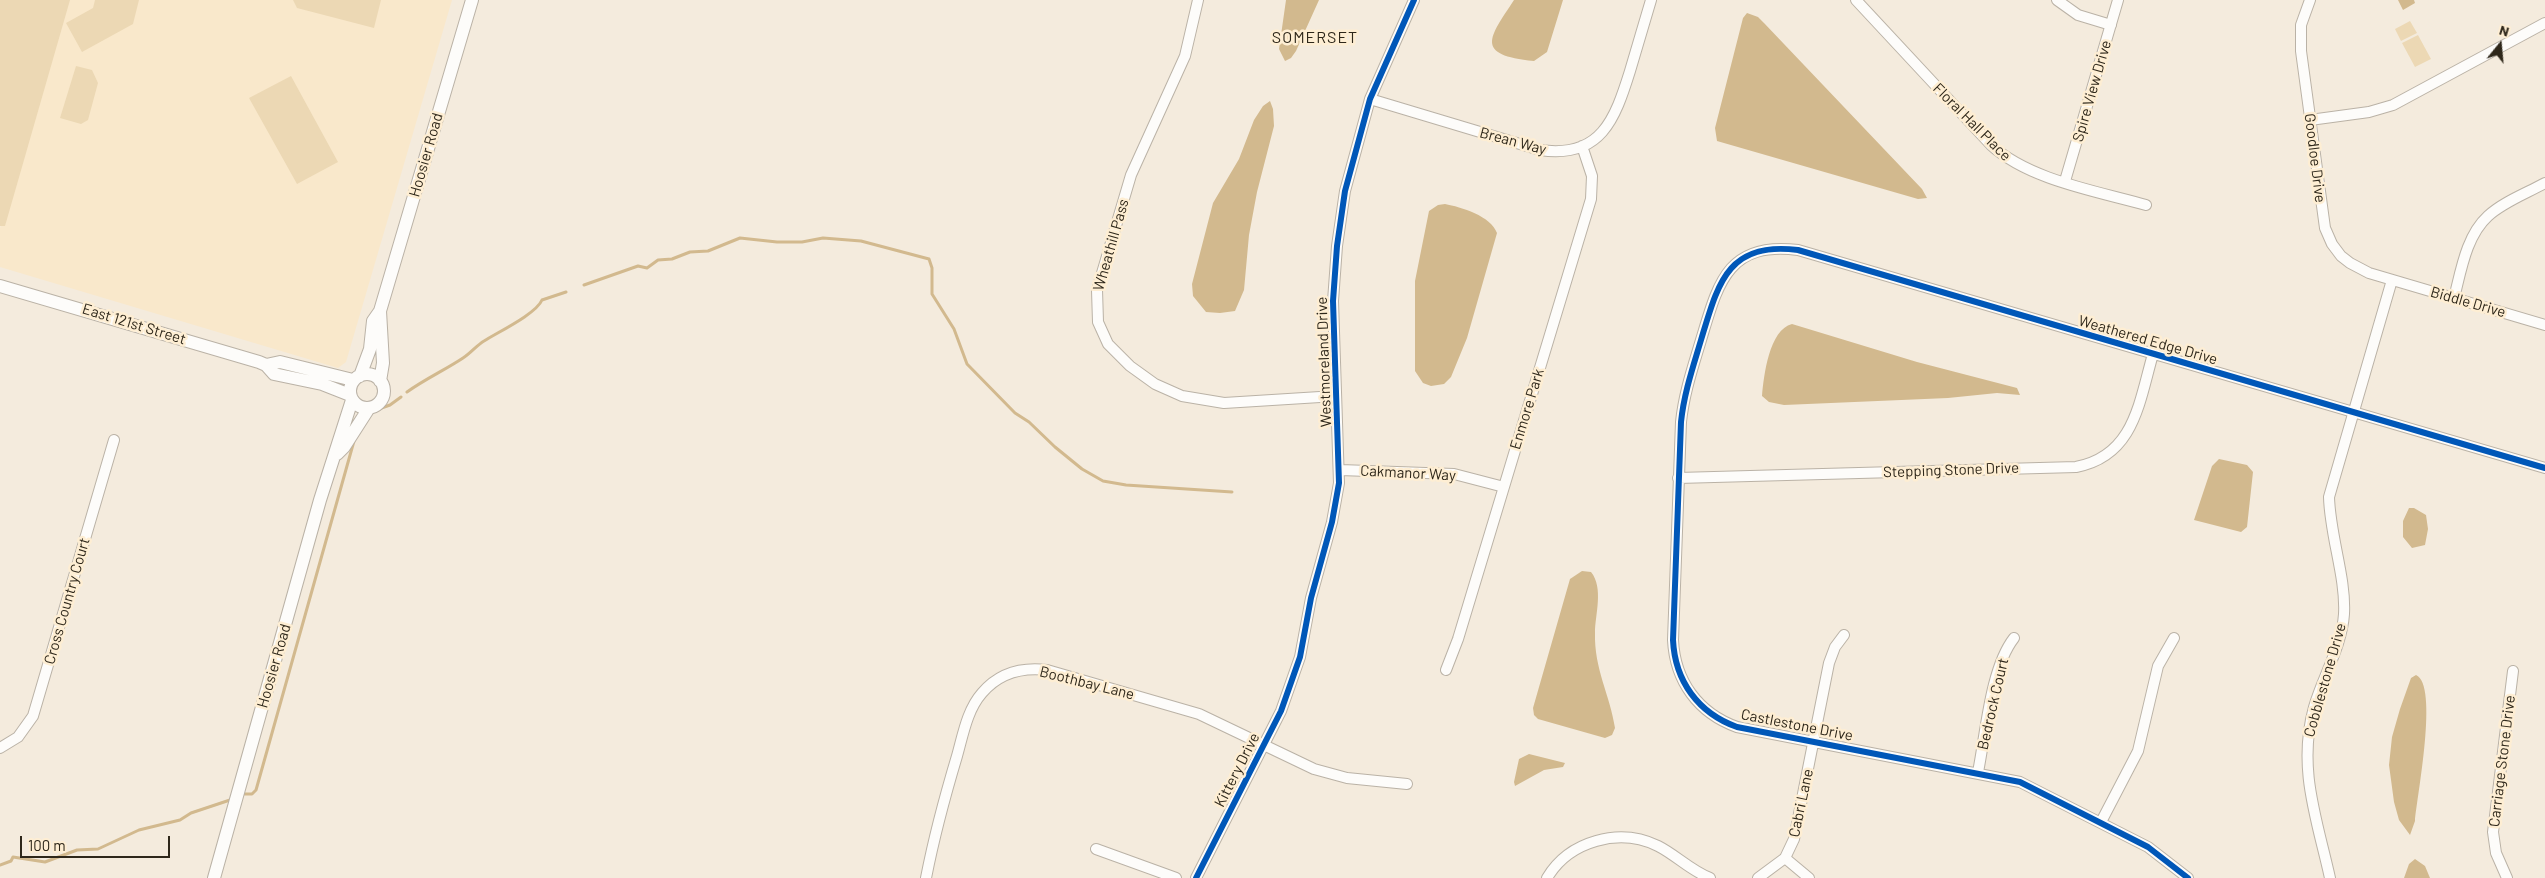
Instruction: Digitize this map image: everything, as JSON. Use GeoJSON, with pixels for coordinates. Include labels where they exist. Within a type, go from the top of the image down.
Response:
{"type":"FeatureCollection","features":[{"type":"Feature","properties":{"kind":"street","name":"Hoosier Road"},"geometry":{"type":"LineString","coordinates":[[357,378],[370,349],[373,321],[380,311],[472,0]]}},
{"type":"Feature","properties":{"kind":"street","name":"Wheathill Pass"},"geometry":{"type":"LineString","coordinates":[[1198,0],[1186,56],[1131,175],[1097,290],[1098,322],[1108,344],[1130,366],[1155,384],[1182,396],[1224,403],[1336,396]]}},
{"type":"Feature","properties":{"kind":"street","name":"Westmoreland Drive"},"geometry":{"type":"LineString","coordinates":[[1297,671],[1313,588],[1335,507],[1340,470],[1333,301],[1337,246],[1350,168],[1370,99],[1414,0]]}},
{"type":"Feature","properties":{"kind":"street","name":"Brean Way"},"geometry":{"type":"LineString","coordinates":[[1370,99],[1540,150],[1560,152],[1582,146],[1600,134],[1614,118],[1651,0]]}},
{"type":"Feature","properties":{"kind":"street","name":"Floral Hall Place"},"geometry":{"type":"LineString","coordinates":[[1856,0],[1998,151],[2022,168],[2146,205]]}},
{"type":"Feature","properties":{"kind":"street"},"geometry":{"type":"LineString","coordinates":[[2056,0],[2078,15],[2111,25]]}},
{"type":"Feature","properties":{"kind":"street","name":"Spire View Drive"},"geometry":{"type":"LineString","coordinates":[[2066,181],[2118,0]]}},
{"type":"Feature","properties":{"kind":"street","name":"Goodloe Drive"},"geometry":{"type":"LineString","coordinates":[[2310,0],[2303,16],[2300,34],[2322,213],[2332,244],[2350,264],[2392,280]]}},
{"type":"Feature","properties":{"kind":"street"},"geometry":{"type":"LineString","coordinates":[[2310,120],[2369,112],[2393,105],[2545,23]]}},
{"type":"Feature","properties":{"kind":"street","name":"Enmore Park"},"geometry":{"type":"LineString","coordinates":[[1446,670],[1458,639],[1591,199],[1592,176],[1582,146]]}},
{"type":"Feature","properties":{"kind":"street"},"geometry":{"type":"LineString","coordinates":[[2454,298],[2468,246],[2478,228],[2497,210],[2545,184]]}},
{"type":"Feature","properties":{"kind":"street","name":"Weathered Edge Drive"},"geometry":{"type":"LineString","coordinates":[[1745,258],[1770,248],[1798,250],[2545,468]]}},
{"type":"Feature","properties":{"kind":"street","name":"Castlestone Drive"},"geometry":{"type":"LineString","coordinates":[[1745,258],[1723,277],[1711,306],[1683,405],[1678,478],[1673,640],[1677,667],[1685,686],[1702,707],[1727,723],[1813,742],[1978,772],[2029,785],[2148,847],[2188,878]]}},
{"type":"Feature","properties":{"kind":"street","name":"Biddle Drive"},"geometry":{"type":"LineString","coordinates":[[2392,280],[2545,325]]}},
{"type":"Feature","properties":{"kind":"street","name":"Cobblestone Drive"},"geometry":{"type":"LineString","coordinates":[[2330,878],[2310,790],[2306,751],[2315,706],[2341,632],[2344,615],[2342,588],[2331,527],[2329,497],[2392,280]]}},
{"type":"Feature","properties":{"kind":"street","name":"East 121st Street"},"geometry":{"type":"LineString","coordinates":[[0,286],[266,365],[280,362],[357,378]]}},
{"type":"Feature","properties":{"kind":"street","name":"Hoosier Road"},"geometry":{"type":"LineString","coordinates":[[380,311],[383,364],[380,381]]}},
{"type":"Feature","properties":{"kind":"street","name":"Stepping Stone Drive"},"geometry":{"type":"LineString","coordinates":[[1678,478],[2076,467],[2091,463],[2109,454],[2127,434],[2153,354]]}},
{"type":"Feature","properties":{"kind":"street","name":"East 121st Street"},"geometry":{"type":"LineString","coordinates":[[266,365],[274,374],[322,384],[351,398]]}},
{"type":"Feature","properties":{"kind":"street"},"geometry":{"type":"LineString","coordinates":[[374,376],[380,381],[383,388],[382,399],[369,408],[358,406],[351,398],[357,378],[374,376]]}},
{"type":"Feature","properties":{"kind":"street","name":"Hoosier Road"},"geometry":{"type":"LineString","coordinates":[[214,878],[351,398]]}},
{"type":"Feature","properties":{"kind":"street","name":"Hoosier Road"},"geometry":{"type":"LineString","coordinates":[[335,455],[344,447],[369,408]]}},
{"type":"Feature","properties":{"kind":"street","name":"Cross Country Court"},"geometry":{"type":"LineString","coordinates":[[0,748],[18,737],[33,716],[114,440]]}},
{"type":"Feature","properties":{"kind":"street","name":"Cakmanor Way"},"geometry":{"type":"LineString","coordinates":[[1340,470],[1454,474],[1504,487]]}},
{"type":"Feature","properties":{"kind":"street","name":"Cabri Lane"},"geometry":{"type":"LineString","coordinates":[[1786,858],[1797,829],[1828,662],[1835,646],[1844,634]]}},
{"type":"Feature","properties":{"kind":"street","name":"Bedrock Court"},"geometry":{"type":"LineString","coordinates":[[1978,772],[1998,670],[2004,653],[2014,638]]}},
{"type":"Feature","properties":{"kind":"street"},"geometry":{"type":"LineString","coordinates":[[2101,822],[2138,751],[2158,666],[2174,638]]}},
{"type":"Feature","properties":{"kind":"street","name":"Boothbay Lane"},"geometry":{"type":"LineString","coordinates":[[926,878],[948,789],[972,709],[988,686],[1007,674],[1030,669],[1056,672],[1199,714],[1301,764],[1331,774],[1407,784]]}},
{"type":"Feature","properties":{"kind":"street","name":"Kittery Drive"},"geometry":{"type":"LineString","coordinates":[[1196,878],[1287,698],[1297,671]]}},
{"type":"Feature","properties":{"kind":"street","name":"Carriage Stone Drive"},"geometry":{"type":"LineString","coordinates":[[2507,878],[2496,853],[2494,832],[2513,671]]}},
{"type":"Feature","properties":{"kind":"street"},"geometry":{"type":"LineString","coordinates":[[1546,878],[1562,860],[1581,848],[1595,841],[1621,838],[1652,843],[1710,878]]}},
{"type":"Feature","properties":{"kind":"street"},"geometry":{"type":"LineString","coordinates":[[1096,849],[1176,878]]}},
{"type":"Feature","properties":{"kind":"street"},"geometry":{"type":"LineString","coordinates":[[1758,878],[1786,858],[1809,878]]}},
{"type":"Feature","properties":{"kind":"shaded area"},"geometry":{"type":"Polygon","coordinates":[[[0,0],[70,0],[5,226],[0,226],[0,0]]]}},
{"type":"Feature","properties":{"kind":"shaded area"},"geometry":{"type":"Polygon","coordinates":[[[69,0],[452,0],[346,362],[338,368],[0,267],[0,228],[69,0]]]}},
{"type":"Feature","properties":{"kind":"shaded area"},"geometry":{"type":"Polygon","coordinates":[[[95,0],[139,0],[133,24],[82,52],[66,23],[93,8],[95,0]]]}},
{"type":"Feature","properties":{"kind":"shaded area"},"geometry":{"type":"Polygon","coordinates":[[[293,0],[381,0],[374,28],[297,8],[293,0]]]}},
{"type":"Feature","properties":{"kind":"shaded area"},"geometry":{"type":"Polygon","coordinates":[[[1286,0],[1319,0],[1296,51],[1291,58],[1285,61],[1279,49],[1286,0]]]}},
{"type":"Feature","properties":{"kind":"shaded area"},"geometry":{"type":"Polygon","coordinates":[[[1514,0],[1563,0],[1547,52],[1534,61],[1502,54],[1495,49],[1492,42],[1498,25],[1514,0]]]}},
{"type":"Feature","properties":{"kind":"shaded area"},"geometry":{"type":"Polygon","coordinates":[[[2398,0],[2414,0],[2415,3],[2403,10],[2398,0]]]}},
{"type":"Feature","properties":{"kind":"shaded area"},"geometry":{"type":"Polygon","coordinates":[[[1747,13],[1758,17],[1764,23],[1922,189],[1927,198],[1918,199],[1717,141],[1715,128],[1743,18],[1747,13]]]}},
{"type":"Feature","properties":{"kind":"shaded area"},"geometry":{"type":"Polygon","coordinates":[[[2410,21],[2417,33],[2401,41],[2395,29],[2410,21]]]}},
{"type":"Feature","properties":{"kind":"shaded area"},"geometry":{"type":"Polygon","coordinates":[[[2418,35],[2431,59],[2415,67],[2402,43],[2418,35]]]}},
{"type":"Feature","properties":{"kind":"shaded area"},"geometry":{"type":"Polygon","coordinates":[[[76,66],[92,70],[98,83],[88,120],[81,124],[60,118],[76,66]]]}},
{"type":"Feature","properties":{"kind":"shaded area"},"geometry":{"type":"Polygon","coordinates":[[[291,76],[338,162],[297,184],[249,98],[291,76]]]}},
{"type":"Feature","properties":{"kind":"shaded area"},"geometry":{"type":"Polygon","coordinates":[[[1270,101],[1273,109],[1274,126],[1257,192],[1249,235],[1244,290],[1235,311],[1206,312],[1193,296],[1192,284],[1213,203],[1239,159],[1254,120],[1263,106],[1270,101]]]}},
{"type":"Feature","properties":{"kind":"shaded area"},"geometry":{"type":"Polygon","coordinates":[[[1445,204],[1475,213],[1489,222],[1497,233],[1467,338],[1451,377],[1444,384],[1431,386],[1423,383],[1415,371],[1415,281],[1429,211],[1438,205],[1445,204]]]}},
{"type":"Feature","properties":{"kind":"shaded area"},"geometry":{"type":"Polygon","coordinates":[[[1792,324],[1917,362],[2017,388],[2020,395],[1997,393],[1948,398],[1784,405],[1769,402],[1762,396],[1769,354],[1778,335],[1784,328],[1792,324]]]}},
{"type":"Feature","properties":{"kind":"shaded area"},"geometry":{"type":"Polygon","coordinates":[[[2219,459],[2247,465],[2253,472],[2247,527],[2241,532],[2194,520],[2212,466],[2219,459]]]}},
{"type":"Feature","properties":{"kind":"shaded area"},"geometry":{"type":"Polygon","coordinates":[[[2409,508],[2414,508],[2426,515],[2428,529],[2425,545],[2412,548],[2403,537],[2403,521],[2409,508]]]}},
{"type":"Feature","properties":{"kind":"shaded area"},"geometry":{"type":"Polygon","coordinates":[[[1582,571],[1591,572],[1597,586],[1598,602],[1595,646],[1615,728],[1612,735],[1605,738],[1538,719],[1534,715],[1533,708],[1570,579],[1582,571]]]}},
{"type":"Feature","properties":{"kind":"shaded area"},"geometry":{"type":"Polygon","coordinates":[[[2416,675],[2423,683],[2426,699],[2426,719],[2415,821],[2410,835],[2399,820],[2394,802],[2389,765],[2392,737],[2400,709],[2411,678],[2416,675]]]}},
{"type":"Feature","properties":{"kind":"shaded area"},"geometry":{"type":"Polygon","coordinates":[[[1529,754],[1565,763],[1563,767],[1544,770],[1515,786],[1514,782],[1519,759],[1529,754]]]}},
{"type":"Feature","properties":{"kind":"shaded area"},"geometry":{"type":"Polygon","coordinates":[[[2415,859],[2425,866],[2430,878],[2404,878],[2409,864],[2415,859]]]}},
{"type":"Feature","properties":{"kind":"waterway"},"geometry":{"type":"LineString","coordinates":[[584,285],[638,266],[647,268],[658,260],[672,259],[690,252],[708,251],[740,238],[777,242],[802,242],[823,238],[861,241],[929,259],[932,268],[932,294],[954,329],[967,364],[1015,413],[1029,422],[1082,469],[1103,481],[1126,485],[1232,492]]}},
{"type":"Feature","properties":{"kind":"waterway"},"geometry":{"type":"LineString","coordinates":[[407,392],[466,356],[481,343],[525,317],[542,300],[566,292]]}},
{"type":"Feature","properties":{"kind":"waterway"},"geometry":{"type":"LineString","coordinates":[[373,411],[390,405],[401,397]]}},
{"type":"Feature","properties":{"kind":"waterway"},"geometry":{"type":"LineString","coordinates":[[245,794],[252,794],[256,790],[354,441]]}},
{"type":"Feature","properties":{"kind":"waterway"},"geometry":{"type":"LineString","coordinates":[[0,865],[11,861],[13,857],[45,862],[77,850],[98,849],[139,830],[180,820],[191,813],[230,800]]}},
{"type":"Feature","properties":{"kind":"cycle path"},"geometry":{"type":"LineString","coordinates":[[1196,878],[1281,711],[1300,657],[1311,598],[1332,522],[1339,483],[1333,301],[1337,246],[1345,191],[1370,99],[1414,0]]}},
{"type":"Feature","properties":{"kind":"cycle path"},"geometry":{"type":"LineString","coordinates":[[2188,878],[2148,847],[2020,782],[1737,727],[1711,713],[1691,694],[1678,669],[1673,640],[1681,422],[1689,380],[1713,301],[1729,271],[1741,260],[1755,252],[1774,249],[1798,250],[2545,468]]}},
{"type":"Feature","properties":{"kind":"district","name":"SOMERSET"},"geometry":{"type":"Point","coordinates":[1315,38]}}]}
